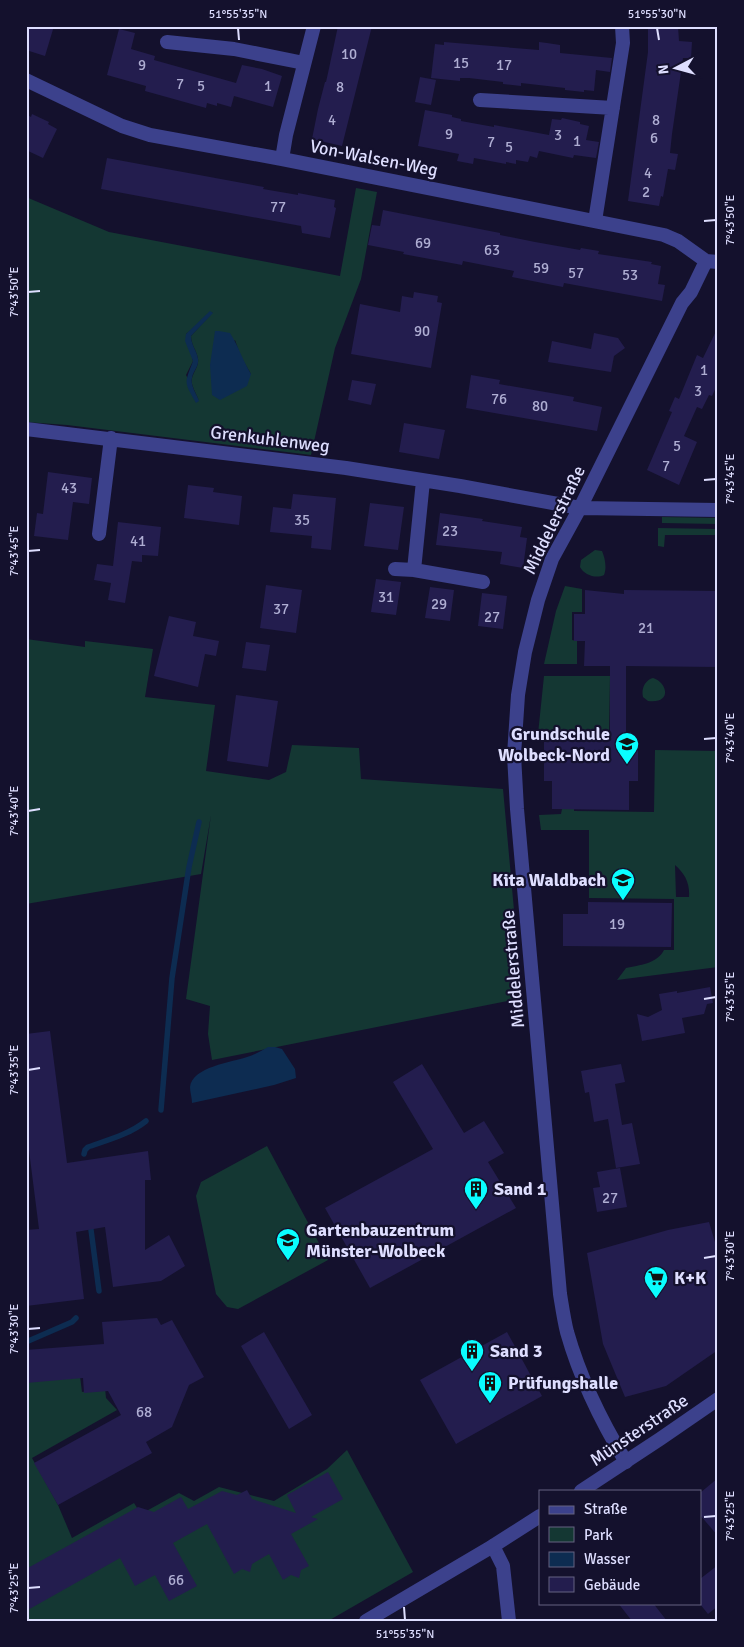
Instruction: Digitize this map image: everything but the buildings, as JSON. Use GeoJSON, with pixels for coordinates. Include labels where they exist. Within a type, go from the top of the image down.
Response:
{"type":"FeatureCollection","features":[{"type":"Feature","properties":{"kind":"street"},"geometry":{"type":"LineString","coordinates":[[282,159],[286,135],[314,26]]}},
{"type":"Feature","properties":{"kind":"street"},"geometry":{"type":"LineString","coordinates":[[595,221],[623,43],[622,26]]}},
{"type":"Feature","properties":{"kind":"street"},"geometry":{"type":"LineString","coordinates":[[167,42],[234,49],[304,63]]}},
{"type":"Feature","properties":{"kind":"street","name":"Von-Walsen-Weg"},"geometry":{"type":"LineString","coordinates":[[26,80],[134,131],[664,235],[678,241],[712,262]]}},
{"type":"Feature","properties":{"kind":"street"},"geometry":{"type":"LineString","coordinates":[[480,100],[613,108]]}},
{"type":"Feature","properties":{"kind":"street","name":"Middelerstraße"},"geometry":{"type":"LineString","coordinates":[[626,1462],[606,1429],[576,1359],[566,1330],[560,1294],[517,809],[514,755],[518,695],[523,660],[538,600],[552,559],[580,508],[682,303],[712,262]]}},
{"type":"Feature","properties":{"kind":"street","name":"Grenkuhlenweg"},"geometry":{"type":"LineString","coordinates":[[26,429],[346,468],[580,508],[718,510]]}},
{"type":"Feature","properties":{"kind":"street"},"geometry":{"type":"LineString","coordinates":[[99,534],[111,438]]}},
{"type":"Feature","properties":{"kind":"street"},"geometry":{"type":"LineString","coordinates":[[414,570],[424,481]]}},
{"type":"Feature","properties":{"kind":"street"},"geometry":{"type":"LineString","coordinates":[[395,569],[414,570],[483,582]]}},
{"type":"Feature","properties":{"kind":"street","name":"Münsterstraße"},"geometry":{"type":"LineString","coordinates":[[583,1490],[718,1399]]}},
{"type":"Feature","properties":{"kind":"street"},"geometry":{"type":"LineString","coordinates":[[366,1621],[539,1517]]}},
{"type":"Feature","properties":{"kind":"street"},"geometry":{"type":"LineString","coordinates":[[492,1546],[503,1566],[509,1621]]}},
{"type":"Feature","properties":{"kind":"green space"},"geometry":{"type":"Polygon","coordinates":[[[356,188],[377,192],[361,279],[335,348],[311,455],[67,425],[26,422],[26,197],[109,232],[340,276],[356,188]],[[213,312],[186,334],[193,361],[186,375],[199,401],[192,384],[192,378],[198,362],[191,336],[213,312]],[[235,340],[210,365],[251,374],[241,357],[235,340]]]}},
{"type":"Feature","properties":{"kind":"green space"},"geometry":{"type":"Polygon","coordinates":[[[662,517],[718,518],[718,524],[662,523],[662,517]]]}},
{"type":"Feature","properties":{"kind":"green space"},"geometry":{"type":"Polygon","coordinates":[[[658,528],[718,529],[718,535],[665,535],[664,547],[658,546],[658,528]]]}},
{"type":"Feature","properties":{"kind":"green space"},"geometry":{"type":"Polygon","coordinates":[[[595,550],[602,551],[605,560],[605,572],[601,576],[587,574],[580,567],[581,560],[595,550]]]}},
{"type":"Feature","properties":{"kind":"green space"},"geometry":{"type":"Polygon","coordinates":[[[565,586],[582,589],[582,612],[572,612],[572,640],[577,641],[577,664],[544,664],[556,611],[565,586]]]}},
{"type":"Feature","properties":{"kind":"green space"},"geometry":{"type":"Polygon","coordinates":[[[26,639],[85,647],[85,641],[153,649],[145,697],[215,705],[206,771],[269,780],[286,772],[292,745],[359,748],[361,779],[503,789],[522,998],[212,1060],[208,1034],[210,1006],[186,999],[211,815],[201,874],[26,904],[26,639]]]}},
{"type":"Feature","properties":{"kind":"green space"},"geometry":{"type":"Polygon","coordinates":[[[544,676],[610,676],[609,735],[538,734],[544,676]]]}},
{"type":"Feature","properties":{"kind":"green space"},"geometry":{"type":"Polygon","coordinates":[[[653,678],[662,684],[665,692],[661,699],[648,701],[643,697],[643,688],[653,678]]]}},
{"type":"Feature","properties":{"kind":"green space"},"geometry":{"type":"Polygon","coordinates":[[[655,750],[718,751],[718,967],[617,980],[626,968],[652,961],[661,955],[664,950],[674,950],[674,899],[589,898],[589,830],[541,830],[539,815],[561,814],[562,809],[574,809],[574,811],[654,812],[655,750]],[[675,865],[676,897],[689,897],[688,883],[675,865]]]}},
{"type":"Feature","properties":{"kind":"green space"},"geometry":{"type":"Polygon","coordinates":[[[267,1146],[328,1260],[238,1309],[227,1307],[216,1294],[196,1196],[201,1182],[267,1146]]]}},
{"type":"Feature","properties":{"kind":"green space"},"geometry":{"type":"Polygon","coordinates":[[[80,1376],[82,1392],[105,1388],[106,1398],[117,1410],[32,1458],[58,1505],[72,1538],[134,1503],[141,1514],[179,1493],[194,1501],[219,1487],[274,1501],[327,1469],[347,1450],[413,1572],[328,1621],[26,1621],[26,1389],[30,1381],[80,1376]]]}},
{"type":"Feature","properties":{"kind":"water"},"geometry":{"type":"Polygon","coordinates":[[[210,311],[213,313],[191,336],[198,359],[192,381],[199,401],[196,403],[187,386],[187,379],[193,361],[185,341],[186,334],[210,311]]]}},
{"type":"Feature","properties":{"kind":"water"},"geometry":{"type":"Polygon","coordinates":[[[215,331],[230,333],[251,374],[247,386],[220,400],[212,395],[210,365],[215,331]]]}},
{"type":"Feature","properties":{"kind":"water"},"geometry":{"type":"Polygon","coordinates":[[[268,1047],[282,1049],[295,1069],[296,1078],[274,1085],[192,1103],[190,1087],[192,1080],[198,1075],[214,1066],[252,1055],[268,1047]]]}},
{"type":"Feature","properties":{"kind":"waterway"},"geometry":{"type":"LineString","coordinates":[[161,1110],[172,978],[189,867],[199,822]]}},
{"type":"Feature","properties":{"kind":"waterway"},"geometry":{"type":"LineString","coordinates":[[84,1154],[88,1147],[126,1133],[146,1121]]}},
{"type":"Feature","properties":{"kind":"waterway"},"geometry":{"type":"LineString","coordinates":[[90,1222],[99,1291]]}},
{"type":"Feature","properties":{"kind":"waterway"},"geometry":{"type":"LineString","coordinates":[[26,1342],[72,1322],[76,1318]]}},
{"type":"Feature","properties":{"kind":"place","name":"Grundschule Wolbeck-Nord"},"geometry":{"type":"Point","coordinates":[627,765]}},
{"type":"Feature","properties":{"kind":"place","name":"Kita Waldbach"},"geometry":{"type":"Point","coordinates":[623,901]}},
{"type":"Feature","properties":{"kind":"place","name":"Sand 1"},"geometry":{"type":"Point","coordinates":[476,1210]}},
{"type":"Feature","properties":{"kind":"place","name":"Gartenbauzentrum Münster-Wolbeck"},"geometry":{"type":"Point","coordinates":[288,1261]}},
{"type":"Feature","properties":{"kind":"place","name":"K+K"},"geometry":{"type":"Point","coordinates":[656,1299]}},
{"type":"Feature","properties":{"kind":"place","name":"Sand 3"},"geometry":{"type":"Point","coordinates":[472,1372]}},
{"type":"Feature","properties":{"kind":"place","name":"Prüfungshalle"},"geometry":{"type":"Point","coordinates":[490,1404]}}]}
